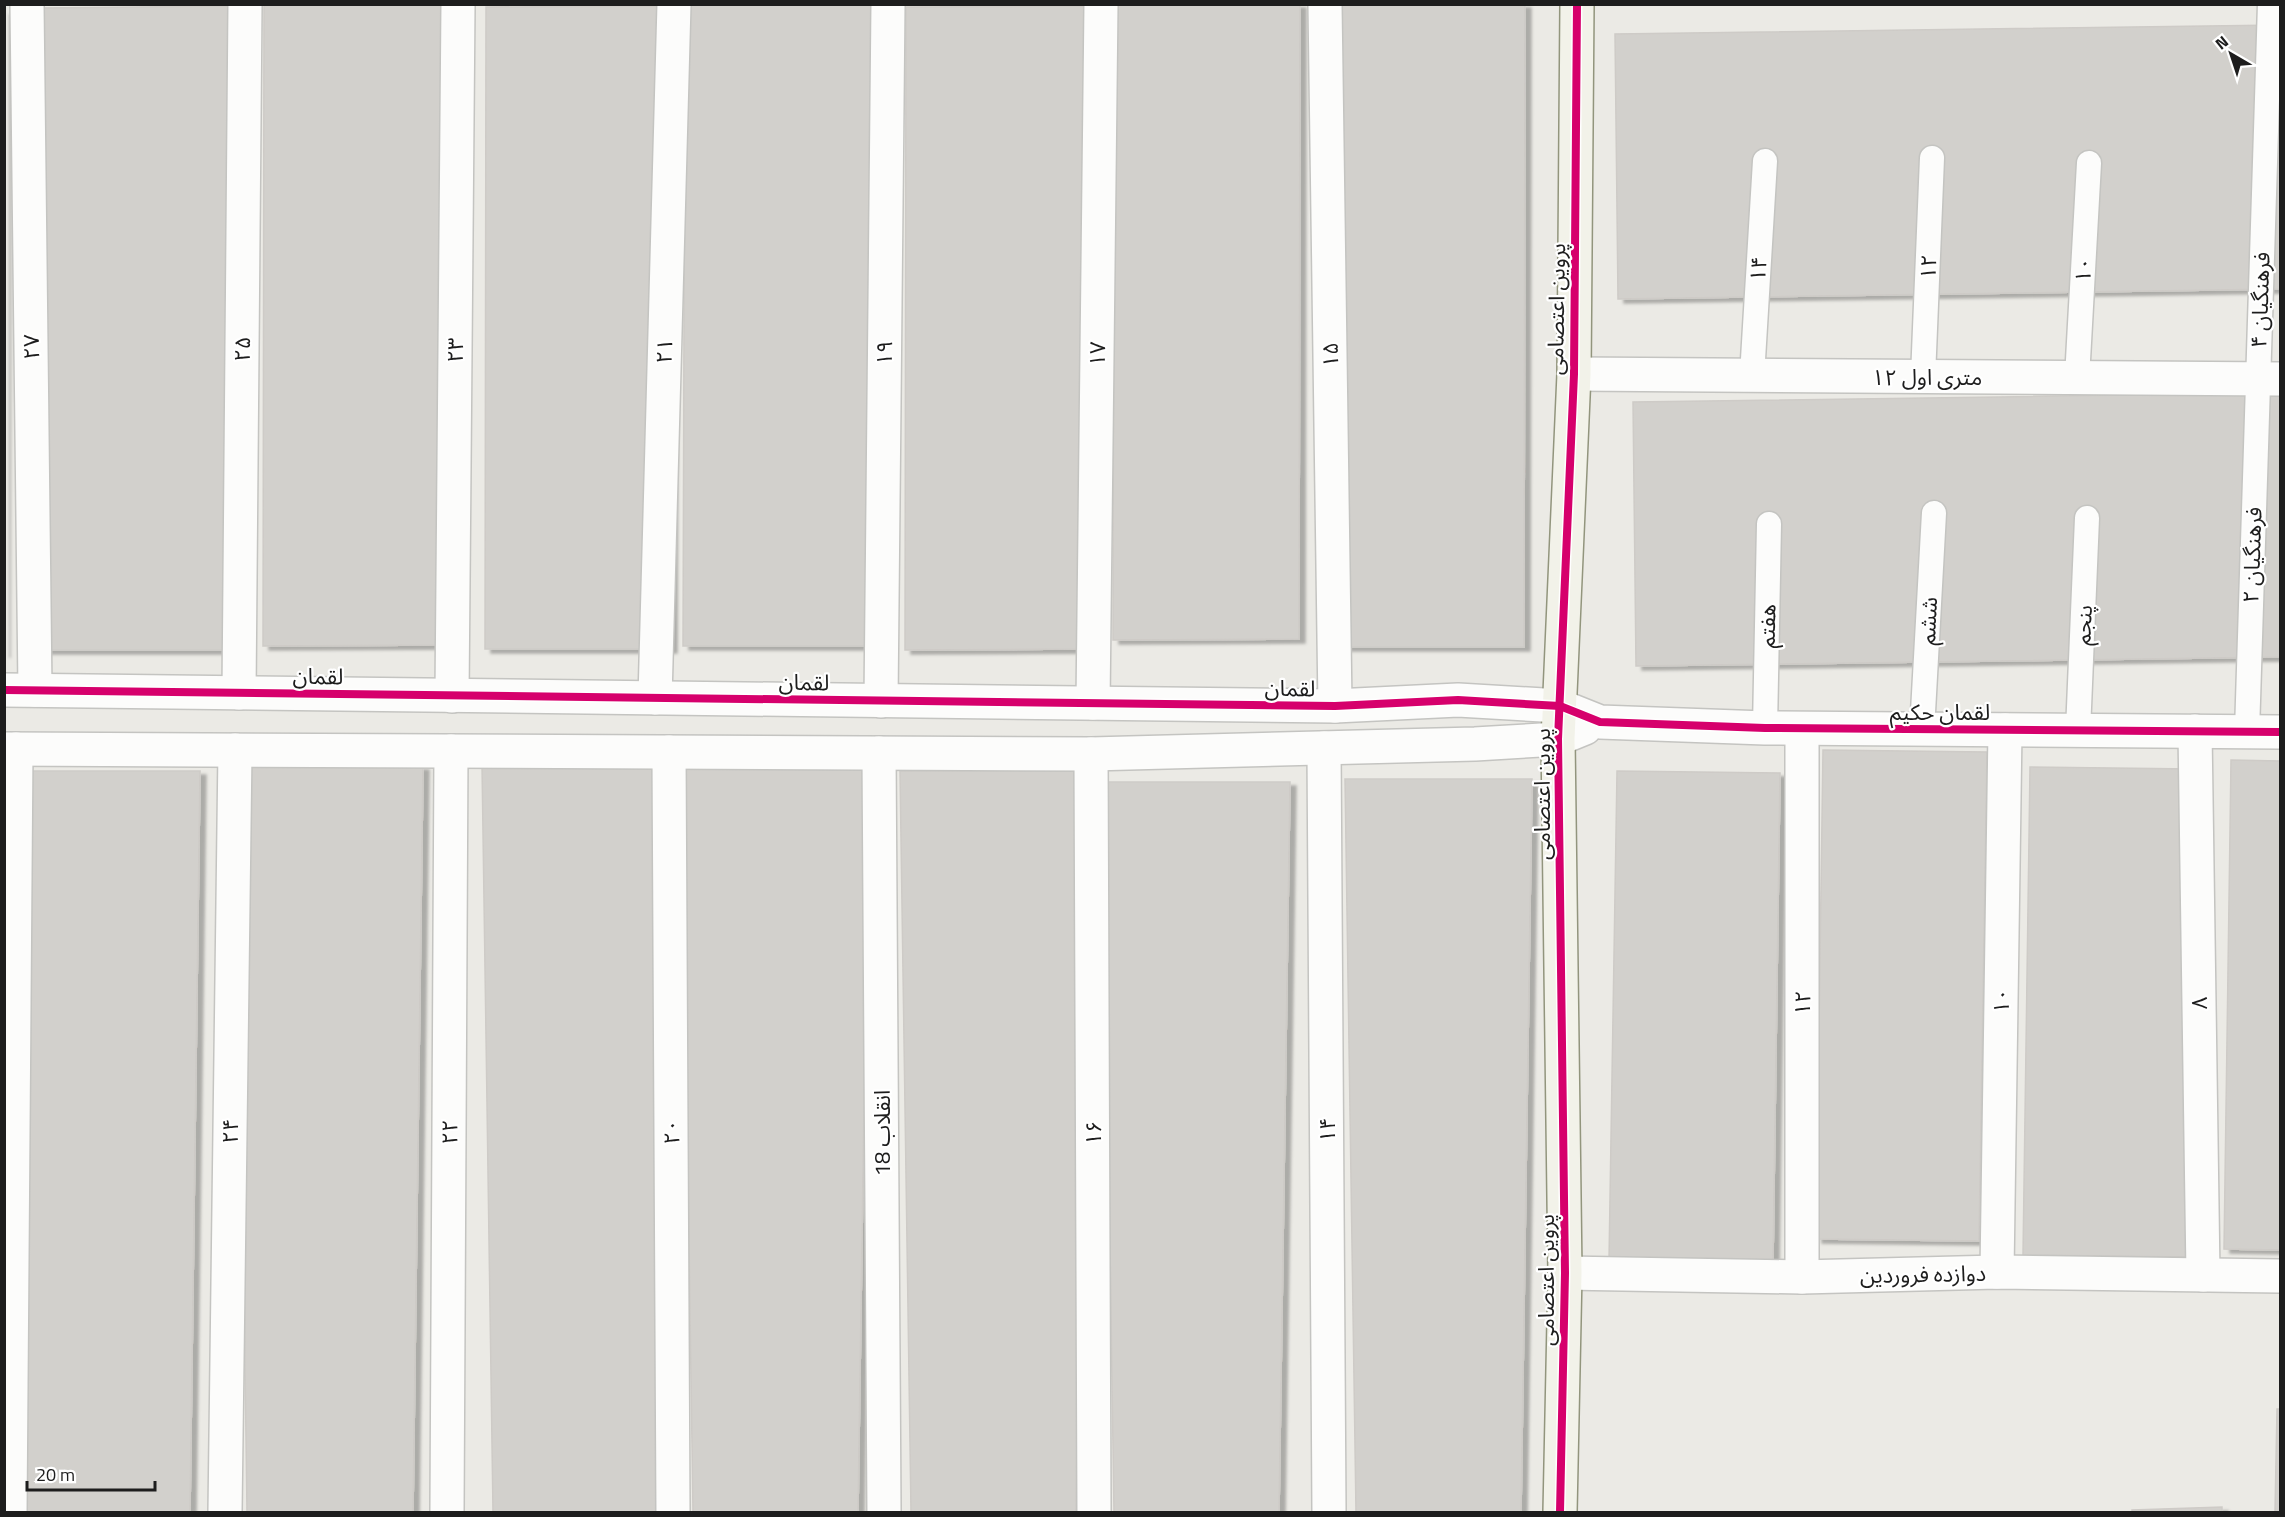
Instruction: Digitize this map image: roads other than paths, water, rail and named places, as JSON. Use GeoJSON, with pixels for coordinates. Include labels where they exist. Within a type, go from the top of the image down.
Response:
{"type":"FeatureCollection","features":[{"type":"Feature","properties":{"kind":"street","name":"۲۷"},"geometry":{"type":"LineString","coordinates":[[20,690],[27,4]]}},
{"type":"Feature","properties":{"kind":"street","name":"۲۵"},"geometry":{"type":"LineString","coordinates":[[239,693],[245,4]]}},
{"type":"Feature","properties":{"kind":"street","name":"۲۳"},"geometry":{"type":"LineString","coordinates":[[452,696],[458,4]]}},
{"type":"Feature","properties":{"kind":"street","name":"۲۱"},"geometry":{"type":"LineString","coordinates":[[655,698],[674,4]]}},
{"type":"Feature","properties":{"kind":"street","name":"۱۹"},"geometry":{"type":"LineString","coordinates":[[880,701],[888,4]]}},
{"type":"Feature","properties":{"kind":"street","name":"۱۷"},"geometry":{"type":"LineString","coordinates":[[1093,703],[1101,4]]}},
{"type":"Feature","properties":{"kind":"street","name":"۱۵"},"geometry":{"type":"LineString","coordinates":[[1325,4],[1335,706]]}},
{"type":"Feature","properties":{"kind":"street","name":"پروین اعتصامی"},"geometry":{"type":"LineString","coordinates":[[1560,1512],[1565,1273],[1558,739],[1574,374],[1578,4]]}},
{"type":"Feature","properties":{"kind":"street","name":"۱۲ متری اول"},"geometry":{"type":"LineString","coordinates":[[1574,374],[2269,379]]}},
{"type":"Feature","properties":{"kind":"street","name":"لقمان"},"geometry":{"type":"LineString","coordinates":[[20,690],[1335,706],[1458,700],[1560,706],[1600,722]]}},
{"type":"Feature","properties":{"kind":"street","name":"لقمان حکیم"},"geometry":{"type":"LineString","coordinates":[[1600,722],[1802,729],[2280,732]]}},
{"type":"Feature","properties":{"kind":"street"},"geometry":{"type":"LineString","coordinates":[[10,1512],[10,749],[1091,754],[1475,744],[1558,739],[1600,722]]}},
{"type":"Feature","properties":{"kind":"street","name":"۱۲"},"geometry":{"type":"LineString","coordinates":[[1802,729],[1802,1277]]}},
{"type":"Feature","properties":{"kind":"street","name":"۱۰"},"geometry":{"type":"LineString","coordinates":[[1997,1272],[2005,730]]}},
{"type":"Feature","properties":{"kind":"street","name":"۸"},"geometry":{"type":"LineString","coordinates":[[2195,731],[2203,1275]]}},
{"type":"Feature","properties":{"kind":"street","name":"۱۴"},"geometry":{"type":"LineString","coordinates":[[1324,748],[1329,1512]]}},
{"type":"Feature","properties":{"kind":"street","name":"۲۴"},"geometry":{"type":"LineString","coordinates":[[225,1512],[235,750]]}},
{"type":"Feature","properties":{"kind":"street","name":"۲۲"},"geometry":{"type":"LineString","coordinates":[[447,1512],[451,751]]}},
{"type":"Feature","properties":{"kind":"street","name":"۲۰"},"geometry":{"type":"LineString","coordinates":[[669,752],[673,1512]]}},
{"type":"Feature","properties":{"kind":"street","name":"انقلاب 18"},"geometry":{"type":"LineString","coordinates":[[879,753],[884,1512]]}},
{"type":"Feature","properties":{"kind":"street","name":"۱۶"},"geometry":{"type":"LineString","coordinates":[[1091,754],[1094,1512]]}},
{"type":"Feature","properties":{"kind":"street","name":"دوازده فروردین"},"geometry":{"type":"LineString","coordinates":[[1565,1273],[1802,1277],[1997,1272],[2280,1276]]}},
{"type":"Feature","properties":{"kind":"lane","name":"فرهنگیان ۴"},"geometry":{"type":"LineString","coordinates":[[2269,379],[2270,4]]}},
{"type":"Feature","properties":{"kind":"lane","name":"۱۲"},"geometry":{"type":"LineString","coordinates":[[1923,377],[1932,158]]}},
{"type":"Feature","properties":{"kind":"lane","name":"۱۴"},"geometry":{"type":"LineString","coordinates":[[1752,376],[1765,161]]}},
{"type":"Feature","properties":{"kind":"lane","name":"۱۰"},"geometry":{"type":"LineString","coordinates":[[2077,378],[2089,163]]}},
{"type":"Feature","properties":{"kind":"lane","name":"فرهنگیان ۲"},"geometry":{"type":"LineString","coordinates":[[2247,732],[2269,379]]}},
{"type":"Feature","properties":{"kind":"lane","name":"ششم"},"geometry":{"type":"LineString","coordinates":[[1922,730],[1934,513]]}},
{"type":"Feature","properties":{"kind":"lane","name":"پنجم"},"geometry":{"type":"LineString","coordinates":[[2078,731],[2087,518]]}},
{"type":"Feature","properties":{"kind":"lane","name":"هفتم"},"geometry":{"type":"LineString","coordinates":[[1765,728],[1769,524]]}}]}
